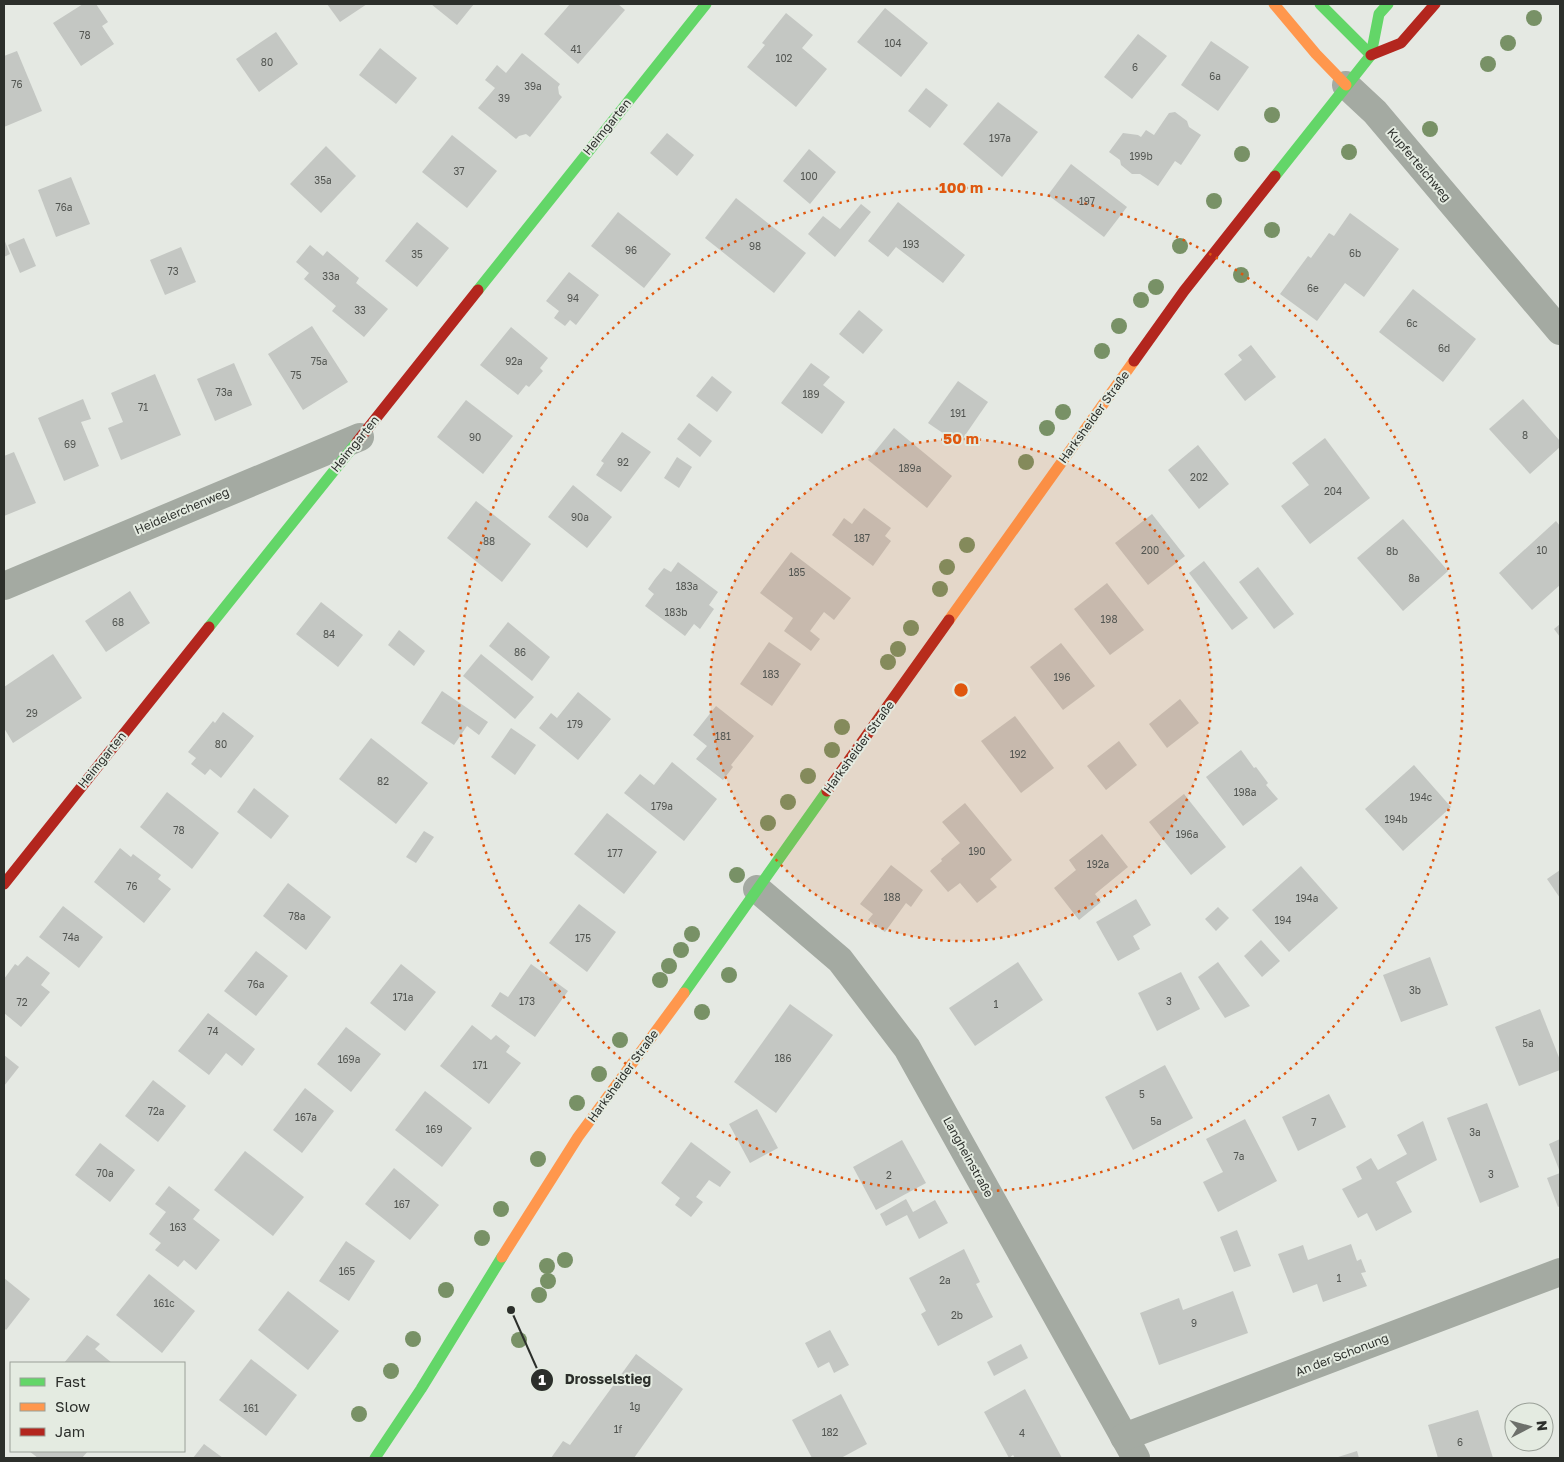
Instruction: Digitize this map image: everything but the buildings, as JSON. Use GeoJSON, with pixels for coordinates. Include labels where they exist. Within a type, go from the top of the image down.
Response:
{"type":"FeatureCollection","features":[{"type":"Feature","properties":{"kind":"main road","name":"Heimgarten"},"geometry":{"type":"LineString","coordinates":[[4,884],[706,4]]}},
{"type":"Feature","properties":{"kind":"main road","name":"Kupferteichweg"},"geometry":{"type":"LineString","coordinates":[[1274,4],[1316,54],[1346,85]]}},
{"type":"Feature","properties":{"kind":"main road"},"geometry":{"type":"LineString","coordinates":[[1320,4],[1371,55],[1402,44],[1435,4]]}},
{"type":"Feature","properties":{"kind":"main road","name":"Harksheider Straße"},"geometry":{"type":"LineString","coordinates":[[375,1458],[421,1389],[578,1137],[699,973],[1184,291],[1371,55],[1379,14],[1388,4]]}},
{"type":"Feature","properties":{"kind":"street","name":"Kupferteichweg"},"geometry":{"type":"LineString","coordinates":[[1346,85],[1375,112],[1560,331]]}},
{"type":"Feature","properties":{"kind":"street","name":"Heidelerchenweg"},"geometry":{"type":"LineString","coordinates":[[4,586],[360,437]]}},
{"type":"Feature","properties":{"kind":"street","name":"Langheinstraße"},"geometry":{"type":"LineString","coordinates":[[757,889],[840,960],[907,1048],[1130,1448]]}},
{"type":"Feature","properties":{"kind":"street","name":"An der Schonung"},"geometry":{"type":"LineString","coordinates":[[1130,1448],[1560,1272]]}},
{"type":"Feature","properties":{"kind":"traffic: fast"},"geometry":{"type":"LineString","coordinates":[[478,290],[706,4]]}},
{"type":"Feature","properties":{"kind":"traffic: fast"},"geometry":{"type":"LineString","coordinates":[[1320,4],[1371,55]]}},
{"type":"Feature","properties":{"kind":"traffic: fast"},"geometry":{"type":"LineString","coordinates":[[1275,176],[1371,55],[1379,14],[1388,4]]}},
{"type":"Feature","properties":{"kind":"traffic: fast"},"geometry":{"type":"LineString","coordinates":[[209,627],[357,442]]}},
{"type":"Feature","properties":{"kind":"traffic: fast"},"geometry":{"type":"LineString","coordinates":[[684,993],[827,791]]}},
{"type":"Feature","properties":{"kind":"traffic: fast"},"geometry":{"type":"LineString","coordinates":[[375,1458],[421,1389],[502,1257]]}},
{"type":"Feature","properties":{"kind":"traffic: slow"},"geometry":{"type":"LineString","coordinates":[[1274,4],[1316,54],[1346,85]]}},
{"type":"Feature","properties":{"kind":"traffic: slow"},"geometry":{"type":"LineString","coordinates":[[949,620],[1134,361]]}},
{"type":"Feature","properties":{"kind":"traffic: slow"},"geometry":{"type":"LineString","coordinates":[[502,1257],[578,1137],[684,993]]}},
{"type":"Feature","properties":{"kind":"traffic: jam"},"geometry":{"type":"LineString","coordinates":[[1371,55],[1401,43],[1435,4]]}},
{"type":"Feature","properties":{"kind":"traffic: jam"},"geometry":{"type":"LineString","coordinates":[[1134,361],[1184,291],[1275,176]]}},
{"type":"Feature","properties":{"kind":"traffic: jam"},"geometry":{"type":"LineString","coordinates":[[357,442],[478,290]]}},
{"type":"Feature","properties":{"kind":"traffic: jam"},"geometry":{"type":"LineString","coordinates":[[827,791],[949,620]]}},
{"type":"Feature","properties":{"kind":"traffic: jam"},"geometry":{"type":"LineString","coordinates":[[4,884],[209,627]]}},
{"type":"Feature","properties":{"kind":"place","name":"Drosselstieg"},"geometry":{"type":"Point","coordinates":[511,1310]}}]}
